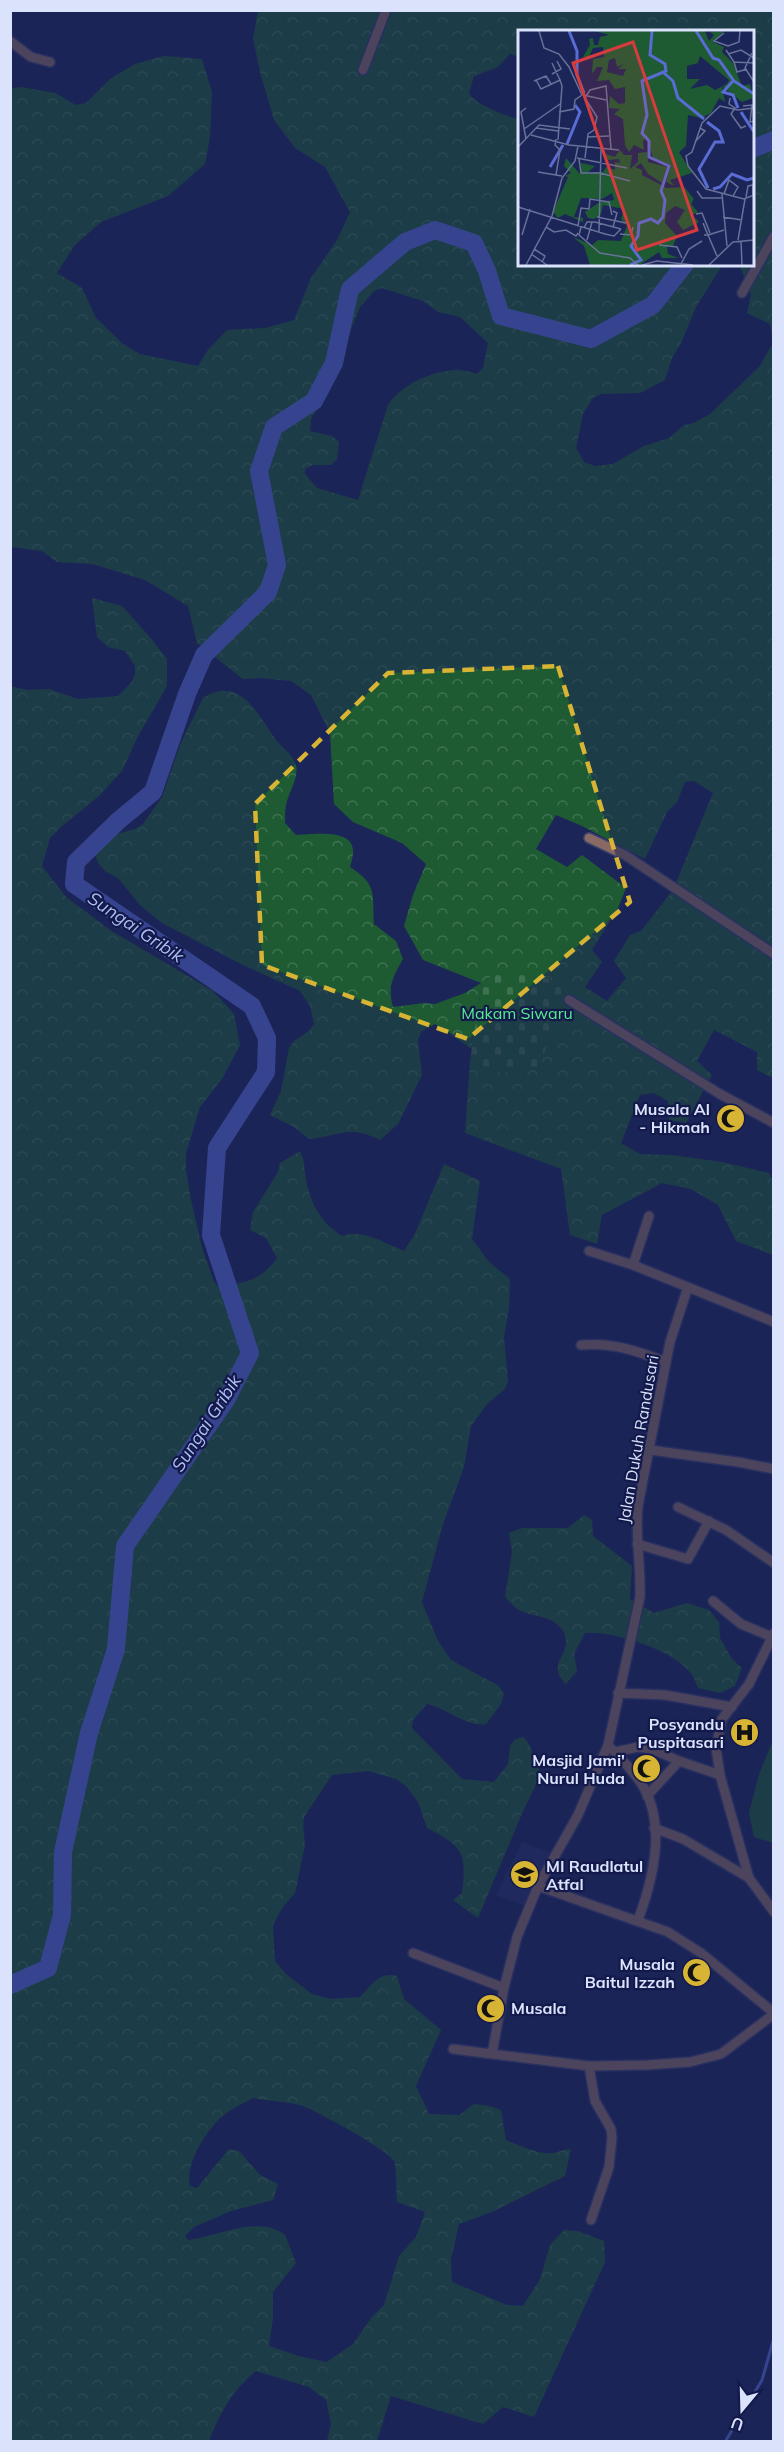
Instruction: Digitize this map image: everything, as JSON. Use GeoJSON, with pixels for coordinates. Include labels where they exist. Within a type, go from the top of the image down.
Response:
{"type":"FeatureCollection","features":[{"type":"Feature","properties":{"kind":"street"},"geometry":{"type":"LineString","coordinates":[[363,70],[386,10]]}},
{"type":"Feature","properties":{"kind":"street"},"geometry":{"type":"LineString","coordinates":[[10,41],[31,57],[50,62]]}},
{"type":"Feature","properties":{"kind":"street"},"geometry":{"type":"LineString","coordinates":[[742,293],[774,236]]}},
{"type":"Feature","properties":{"kind":"street"},"geometry":{"type":"LineString","coordinates":[[589,838],[626,855],[774,954]]}},
{"type":"Feature","properties":{"kind":"street"},"geometry":{"type":"LineString","coordinates":[[569,1000],[720,1094],[774,1123]]}},
{"type":"Feature","properties":{"kind":"street"},"geometry":{"type":"LineString","coordinates":[[633,1265],[649,1216]]}},
{"type":"Feature","properties":{"kind":"street"},"geometry":{"type":"LineString","coordinates":[[589,1251],[633,1265],[774,1322]]}},
{"type":"Feature","properties":{"kind":"street","name":"Jalan Dukuh Randusari"},"geometry":{"type":"LineString","coordinates":[[492,2054],[504,1988],[517,1937],[538,1886],[578,1815],[611,1748],[618,1694],[640,1597],[641,1575],[637,1544],[638,1506],[666,1362],[675,1323],[688,1287]]}},
{"type":"Feature","properties":{"kind":"street"},"geometry":{"type":"LineString","coordinates":[[581,1345],[618,1346],[666,1362]]}},
{"type":"Feature","properties":{"kind":"street"},"geometry":{"type":"LineString","coordinates":[[650,1450],[774,1469]]}},
{"type":"Feature","properties":{"kind":"street"},"geometry":{"type":"LineString","coordinates":[[678,1507],[748,1543],[774,1563]]}},
{"type":"Feature","properties":{"kind":"street"},"geometry":{"type":"LineString","coordinates":[[637,1544],[688,1559],[709,1521]]}},
{"type":"Feature","properties":{"kind":"street"},"geometry":{"type":"LineString","coordinates":[[713,1601],[741,1624],[773,1635],[749,1684],[722,1719],[717,1737],[717,1760],[749,1878],[774,1912]]}},
{"type":"Feature","properties":{"kind":"street"},"geometry":{"type":"LineString","coordinates":[[618,1694],[665,1695],[732,1707]]}},
{"type":"Feature","properties":{"kind":"street"},"geometry":{"type":"LineString","coordinates":[[611,1748],[638,1747],[663,1752],[679,1761],[720,1775]]}},
{"type":"Feature","properties":{"kind":"street"},"geometry":{"type":"LineString","coordinates":[[611,1748],[643,1786],[654,1828],[652,1878],[638,1920]]}},
{"type":"Feature","properties":{"kind":"street"},"geometry":{"type":"LineString","coordinates":[[647,1796],[679,1761]]}},
{"type":"Feature","properties":{"kind":"street"},"geometry":{"type":"LineString","coordinates":[[654,1828],[683,1839],[749,1878]]}},
{"type":"Feature","properties":{"kind":"street"},"geometry":{"type":"LineString","coordinates":[[453,2049],[589,2066],[690,2062],[721,2054],[774,2014],[686,1942],[638,1920],[538,1886]]}},
{"type":"Feature","properties":{"kind":"street"},"geometry":{"type":"LineString","coordinates":[[412,1953],[504,1988]]}},
{"type":"Feature","properties":{"kind":"street"},"geometry":{"type":"LineString","coordinates":[[589,2066],[595,2101],[611,2129],[612,2138],[609,2167],[591,2220]]}},
{"type":"Feature","properties":{"kind":"highlighted area"},"geometry":{"type":"Polygon","coordinates":[[[558,666],[630,902],[468,1039],[262,965],[255,804],[388,673],[558,666]]]}},
{"type":"Feature","properties":{"kind":"shaded area","name":"MI Raudlatul Atfal"},"geometry":{"type":"Polygon","coordinates":[[[522,1842],[555,1854],[526,1906],[496,1895],[522,1842]]]}},
{"type":"Feature","properties":{"kind":"green space"},"geometry":{"type":"Polygon","coordinates":[[[258,11],[773,11],[773,343],[773,1078],[757,1070],[757,1052],[714,1030],[697,1061],[712,1075],[686,1123],[669,1120],[668,1101],[654,1093],[640,1095],[621,1143],[640,1154],[672,1155],[722,1162],[769,1173],[774,1185],[773,1255],[736,1241],[718,1205],[691,1189],[662,1183],[602,1215],[597,1244],[570,1235],[561,1169],[465,1133],[470,1061],[502,1073],[482,982],[472,1049],[435,1024],[422,1031],[418,1039],[422,1075],[398,1124],[380,1140],[369,1135],[351,1132],[309,1139],[294,1127],[270,1115],[281,1091],[289,1048],[314,1024],[310,1006],[300,991],[241,964],[162,923],[140,905],[118,878],[105,871],[98,863],[95,854],[100,846],[117,834],[143,824],[162,797],[180,745],[203,698],[216,692],[227,691],[238,694],[255,709],[276,740],[295,761],[297,770],[286,805],[285,823],[296,835],[330,834],[347,839],[352,845],[353,855],[350,867],[365,879],[372,891],[374,924],[396,941],[403,959],[392,982],[393,1007],[435,1004],[465,993],[481,983],[423,960],[404,926],[413,895],[426,864],[402,843],[353,822],[334,804],[330,733],[311,695],[291,681],[243,679],[197,643],[188,606],[145,580],[92,564],[57,562],[42,551],[11,547],[10,89],[21,87],[55,93],[76,105],[86,103],[110,79],[135,64],[164,56],[202,59],[212,92],[210,137],[205,164],[168,196],[101,222],[74,246],[57,273],[82,288],[96,318],[123,344],[140,354],[198,366],[208,350],[227,330],[265,328],[294,320],[311,278],[337,240],[350,212],[325,167],[295,148],[274,120],[253,38],[258,11]],[[382,288],[374,291],[360,307],[322,401],[311,419],[310,431],[332,436],[339,442],[337,459],[331,465],[313,465],[305,469],[305,474],[317,488],[358,500],[388,405],[400,391],[426,377],[457,370],[477,374],[483,368],[488,343],[460,317],[438,312],[423,301],[382,288]],[[694,781],[685,782],[677,802],[667,812],[645,859],[556,815],[536,849],[567,867],[582,855],[626,888],[618,908],[592,950],[602,962],[585,987],[607,1001],[626,978],[614,961],[630,935],[641,931],[673,890],[713,793],[694,781]]]}},
{"type":"Feature","properties":{"kind":"green space"},"geometry":{"type":"Polygon","coordinates":[[[92,598],[122,606],[167,659],[167,686],[137,738],[122,771],[99,796],[50,838],[42,866],[66,897],[110,930],[213,991],[234,1014],[240,1045],[222,1079],[200,1107],[186,1153],[191,1200],[202,1248],[214,1282],[218,1286],[252,1280],[265,1271],[277,1258],[266,1238],[250,1230],[253,1212],[278,1172],[280,1163],[300,1151],[311,1197],[318,1212],[328,1225],[342,1236],[359,1234],[404,1251],[415,1234],[444,1164],[480,1181],[472,1239],[489,1262],[510,1279],[509,1308],[504,1337],[508,1381],[505,1389],[487,1404],[471,1426],[464,1467],[443,1524],[422,1602],[438,1641],[451,1660],[499,1686],[504,1694],[501,1704],[486,1724],[472,1723],[427,1704],[413,1720],[412,1728],[462,1779],[494,1782],[508,1764],[510,1746],[515,1739],[524,1737],[541,1774],[478,1918],[453,1900],[462,1893],[464,1868],[460,1852],[448,1840],[427,1828],[418,1802],[406,1786],[396,1779],[368,1771],[332,1775],[304,1817],[305,1845],[295,1893],[282,1908],[273,1925],[275,1961],[287,1975],[312,1994],[330,1999],[360,1997],[381,1977],[397,1976],[404,1999],[441,2030],[416,2086],[429,2114],[459,2115],[474,2104],[490,2106],[501,2110],[506,2140],[541,2153],[571,2149],[565,2176],[494,2211],[459,2224],[451,2259],[452,2282],[507,2305],[523,2306],[540,2279],[550,2245],[564,2230],[578,2231],[604,2241],[605,2262],[534,2417],[503,2407],[483,2424],[391,2396],[377,2441],[327,2441],[331,2424],[326,2400],[309,2387],[256,2371],[240,2386],[228,2403],[209,2441],[11,2441],[10,686],[27,690],[49,689],[78,699],[118,696],[131,683],[135,675],[135,666],[125,651],[108,647],[97,637],[92,598]],[[253,2098],[220,2118],[206,2135],[191,2166],[190,2186],[197,2188],[229,2149],[239,2151],[260,2175],[278,2184],[273,2200],[231,2211],[194,2227],[185,2236],[188,2240],[237,2228],[263,2226],[285,2235],[296,2263],[273,2292],[273,2318],[269,2346],[302,2357],[327,2362],[353,2344],[372,2317],[384,2305],[399,2256],[416,2237],[425,2212],[397,2202],[394,2161],[379,2148],[303,2106],[253,2098]]]}},
{"type":"Feature","properties":{"kind":"green space","name":"Makam Siwaru"},"geometry":{"type":"Polygon","coordinates":[[[499,971],[546,978],[569,988],[538,1069],[502,1073],[470,1061],[482,982],[499,971]]]}},
{"type":"Feature","properties":{"kind":"green space"},"geometry":{"type":"Polygon","coordinates":[[[584,1515],[592,1520],[593,1536],[632,1566],[630,1599],[654,1613],[687,1603],[709,1610],[719,1622],[720,1638],[732,1659],[742,1668],[735,1686],[720,1693],[698,1688],[684,1666],[658,1650],[627,1639],[597,1633],[585,1633],[574,1654],[577,1671],[566,1684],[558,1670],[566,1641],[560,1627],[550,1620],[519,1610],[505,1597],[512,1552],[509,1533],[522,1528],[568,1528],[584,1515]]]}},
{"type":"Feature","properties":{"kind":"green space"},"geometry":{"type":"Polygon","coordinates":[[[773,1740],[773,1843],[754,1837],[749,1813],[759,1774],[773,1740]]]}},
{"type":"Feature","properties":{"kind":"waterway","name":"Sungai Gribik"},"geometry":{"type":"LineString","coordinates":[[754,148],[774,140]]}},
{"type":"Feature","properties":{"kind":"waterway","name":"Sungai Gribik"},"geometry":{"type":"LineString","coordinates":[[10,1985],[48,1968],[62,1915],[63,1852],[89,1733],[116,1649],[125,1546],[226,1400],[250,1353],[211,1235],[217,1148],[266,1072],[267,1038],[252,1006],[74,884],[76,862],[118,821],[153,792],[187,694],[204,655],[268,592],[277,565],[259,471],[274,427],[314,401],[334,363],[350,289],[405,242],[435,230],[474,243],[487,271],[501,316],[591,339],[653,305],[683,266]]}},
{"type":"Feature","properties":{"kind":"waterway"},"geometry":{"type":"LineString","coordinates":[[725,2442],[762,2380],[774,2338]]}},
{"type":"Feature","properties":{"kind":"place","name":"Musala Al - Hikmah"},"geometry":{"type":"Point","coordinates":[731,1118]}},
{"type":"Feature","properties":{"kind":"place","name":"Posyandu Puspitasari"},"geometry":{"type":"Point","coordinates":[745,1733]}},
{"type":"Feature","properties":{"kind":"place","name":"Masjid Jami' Nurul Huda"},"geometry":{"type":"Point","coordinates":[646,1769]}},
{"type":"Feature","properties":{"kind":"place","name":"MI Raudlatul Atfal"},"geometry":{"type":"Point","coordinates":[525,1875]}},
{"type":"Feature","properties":{"kind":"place","name":"Musala Baitul Izzah"},"geometry":{"type":"Point","coordinates":[696,1973]}},
{"type":"Feature","properties":{"kind":"place","name":"Musala"},"geometry":{"type":"Point","coordinates":[490,2008]}}]}
